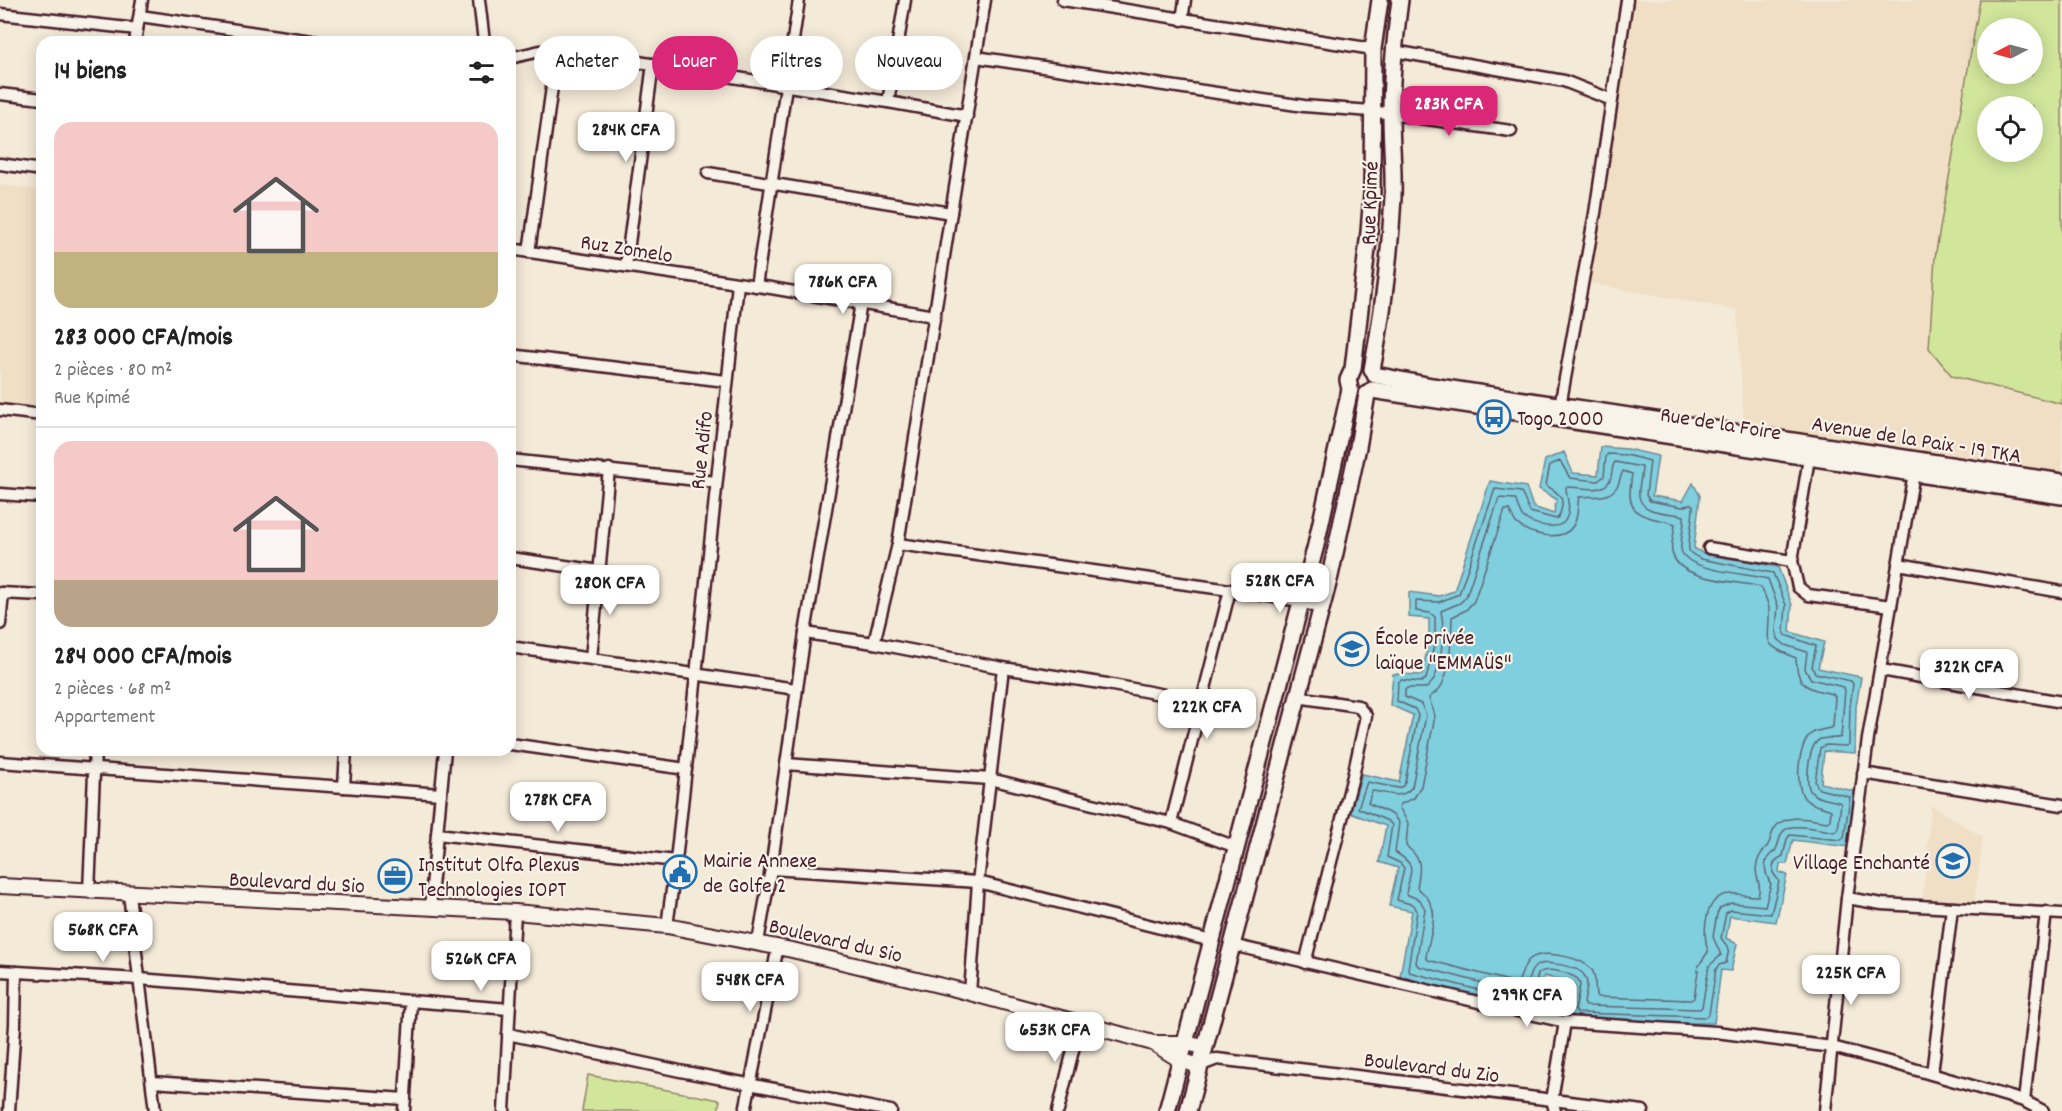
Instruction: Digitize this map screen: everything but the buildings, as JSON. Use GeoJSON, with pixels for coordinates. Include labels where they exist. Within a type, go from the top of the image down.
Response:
{"type":"FeatureCollection","features":[{"type":"Feature","properties":{"kind":"main road"},"geometry":{"type":"LineString","coordinates":[[1167,1111],[1316,545],[1350,389],[1348,380],[1353,369],[1372,194],[1373,49],[1380,0]]}},
{"type":"Feature","properties":{"kind":"main road","name":"Rue Kpimé"},"geometry":{"type":"LineString","coordinates":[[1188,1111],[1336,551],[1372,382],[1390,237],[1393,194],[1391,113],[1394,51],[1401,0]]}},
{"type":"Feature","properties":{"kind":"main road"},"geometry":{"type":"LineString","coordinates":[[1350,389],[1358,394],[1372,382],[1363,366],[1353,369]]}},
{"type":"Feature","properties":{"kind":"main road","name":"Avenue de la Paix - 19 TKA"},"geometry":{"type":"LineString","coordinates":[[1372,382],[1418,384],[1560,406],[1915,467],[2062,482]]}},
{"type":"Feature","properties":{"kind":"main road","name":"Rue de la Foire"},"geometry":{"type":"LineString","coordinates":[[1372,382],[1809,458],[1915,467],[2062,496]]}},
{"type":"Feature","properties":{"kind":"street"},"geometry":{"type":"LineString","coordinates":[[136,36],[142,0]]}},
{"type":"Feature","properties":{"kind":"street"},"geometry":{"type":"LineString","coordinates":[[479,0],[483,36]]}},
{"type":"Feature","properties":{"kind":"street"},"geometry":{"type":"LineString","coordinates":[[793,36],[799,0]]}},
{"type":"Feature","properties":{"kind":"street"},"geometry":{"type":"LineString","coordinates":[[888,102],[905,0]]}},
{"type":"Feature","properties":{"kind":"street"},"geometry":{"type":"LineString","coordinates":[[874,643],[898,544],[985,0]]}},
{"type":"Feature","properties":{"kind":"street"},"geometry":{"type":"LineString","coordinates":[[1063,0],[1373,49]]}},
{"type":"Feature","properties":{"kind":"street"},"geometry":{"type":"LineString","coordinates":[[1182,20],[1185,0]]}},
{"type":"Feature","properties":{"kind":"street"},"geometry":{"type":"LineString","coordinates":[[1560,406],[1595,213],[1627,0]]}},
{"type":"Feature","properties":{"kind":"street"},"geometry":{"type":"LineString","coordinates":[[0,14],[137,29]]}},
{"type":"Feature","properties":{"kind":"street"},"geometry":{"type":"LineString","coordinates":[[140,16],[235,36]]}},
{"type":"Feature","properties":{"kind":"street"},"geometry":{"type":"LineString","coordinates":[[1394,51],[1564,81],[1612,100]]}},
{"type":"Feature","properties":{"kind":"street"},"geometry":{"type":"LineString","coordinates":[[516,57],[534,52]]}},
{"type":"Feature","properties":{"kind":"street"},"geometry":{"type":"LineString","coordinates":[[976,57],[1304,106],[1391,113],[1511,131]]}},
{"type":"Feature","properties":{"kind":"street"},"geometry":{"type":"LineString","coordinates":[[626,266],[652,71]]}},
{"type":"Feature","properties":{"kind":"street"},"geometry":{"type":"LineString","coordinates":[[529,252],[552,90]]}},
{"type":"Feature","properties":{"kind":"street"},"geometry":{"type":"LineString","coordinates":[[756,286],[784,90]]}},
{"type":"Feature","properties":{"kind":"street"},"geometry":{"type":"LineString","coordinates":[[811,90],[967,116]]}},
{"type":"Feature","properties":{"kind":"street"},"geometry":{"type":"LineString","coordinates":[[0,94],[36,98]]}},
{"type":"Feature","properties":{"kind":"street"},"geometry":{"type":"LineString","coordinates":[[0,164],[36,169]]}},
{"type":"Feature","properties":{"kind":"street"},"geometry":{"type":"LineString","coordinates":[[708,173],[951,213]]}},
{"type":"Feature","properties":{"kind":"street","name":"Ruz Zomelo"},"geometry":{"type":"LineString","coordinates":[[516,250],[738,284]]}},
{"type":"Feature","properties":{"kind":"street"},"geometry":{"type":"LineString","coordinates":[[738,284],[934,316]]}},
{"type":"Feature","properties":{"kind":"street","name":"Rue Adifo"},"geometry":{"type":"LineString","coordinates":[[667,926],[676,861],[738,284]]}},
{"type":"Feature","properties":{"kind":"street"},"geometry":{"type":"LineString","coordinates":[[758,942],[771,869],[805,633],[861,303]]}},
{"type":"Feature","properties":{"kind":"street"},"geometry":{"type":"LineString","coordinates":[[516,357],[726,381]]}},
{"type":"Feature","properties":{"kind":"street"},"geometry":{"type":"LineString","coordinates":[[0,410],[36,414]]}},
{"type":"Feature","properties":{"kind":"street"},"geometry":{"type":"LineString","coordinates":[[1809,458],[1791,561],[1798,587],[1808,595],[1891,606]]}},
{"type":"Feature","properties":{"kind":"street"},"geometry":{"type":"LineString","coordinates":[[516,461],[716,482]]}},
{"type":"Feature","properties":{"kind":"street"},"geometry":{"type":"LineString","coordinates":[[1825,1111],[1847,898],[1863,773],[1915,467]]}},
{"type":"Feature","properties":{"kind":"street"},"geometry":{"type":"LineString","coordinates":[[591,658],[609,470]]}},
{"type":"Feature","properties":{"kind":"street"},"geometry":{"type":"LineString","coordinates":[[0,495],[36,497]]}},
{"type":"Feature","properties":{"kind":"street"},"geometry":{"type":"LineString","coordinates":[[898,544],[1230,590],[1300,601],[1320,608]]}},
{"type":"Feature","properties":{"kind":"street"},"geometry":{"type":"LineString","coordinates":[[1708,548],[1791,561]]}},
{"type":"Feature","properties":{"kind":"street"},"geometry":{"type":"LineString","coordinates":[[516,559],[600,571]]}},
{"type":"Feature","properties":{"kind":"street"},"geometry":{"type":"LineString","coordinates":[[1898,564],[2062,592]]}},
{"type":"Feature","properties":{"kind":"street"},"geometry":{"type":"LineString","coordinates":[[1171,823],[1230,590]]}},
{"type":"Feature","properties":{"kind":"street"},"geometry":{"type":"LineString","coordinates":[[0,624],[1,593],[36,595]]}},
{"type":"Feature","properties":{"kind":"street"},"geometry":{"type":"LineString","coordinates":[[805,633],[874,643],[1202,702]]}},
{"type":"Feature","properties":{"kind":"street"},"geometry":{"type":"LineString","coordinates":[[516,648],[796,689]]}},
{"type":"Feature","properties":{"kind":"street"},"geometry":{"type":"LineString","coordinates":[[970,993],[978,882],[1004,668]]}},
{"type":"Feature","properties":{"kind":"street"},"geometry":{"type":"LineString","coordinates":[[1881,670],[2062,702]]}},
{"type":"Feature","properties":{"kind":"street"},"geometry":{"type":"LineString","coordinates":[[1297,698],[1358,705],[1366,716],[1305,963]]}},
{"type":"Feature","properties":{"kind":"street"},"geometry":{"type":"LineString","coordinates":[[516,745],[686,769]]}},
{"type":"Feature","properties":{"kind":"street"},"geometry":{"type":"LineString","coordinates":[[89,892],[95,756]]}},
{"type":"Feature","properties":{"kind":"street"},"geometry":{"type":"LineString","coordinates":[[344,787],[346,756]]}},
{"type":"Feature","properties":{"kind":"street"},"geometry":{"type":"LineString","coordinates":[[430,908],[444,756]]}},
{"type":"Feature","properties":{"kind":"street"},"geometry":{"type":"LineString","coordinates":[[0,762],[441,794]]}},
{"type":"Feature","properties":{"kind":"street"},"geometry":{"type":"LineString","coordinates":[[786,764],[990,779],[1171,823],[1236,847]]}},
{"type":"Feature","properties":{"kind":"street"},"geometry":{"type":"LineString","coordinates":[[1863,773],[2062,805]]}},
{"type":"Feature","properties":{"kind":"street"},"geometry":{"type":"LineString","coordinates":[[437,834],[676,861]]}},
{"type":"Feature","properties":{"kind":"street"},"geometry":{"type":"LineString","coordinates":[[771,869],[978,882],[1212,941]]}},
{"type":"Feature","properties":{"kind":"street","name":"Boulevard du Sio"},"geometry":{"type":"LineString","coordinates":[[0,886],[515,912],[667,926],[778,946],[970,993],[1153,1043],[1185,1043],[1204,1047]]}},
{"type":"Feature","properties":{"kind":"street"},"geometry":{"type":"LineString","coordinates":[[129,894],[155,1111]]}},
{"type":"Feature","properties":{"kind":"street"},"geometry":{"type":"LineString","coordinates":[[1847,898],[1875,903],[2062,914]]}},
{"type":"Feature","properties":{"kind":"street"},"geometry":{"type":"LineString","coordinates":[[1932,1074],[1952,908]]}},
{"type":"Feature","properties":{"kind":"street"},"geometry":{"type":"LineString","coordinates":[[504,1111],[515,912]]}},
{"type":"Feature","properties":{"kind":"street"},"geometry":{"type":"LineString","coordinates":[[2024,1101],[2046,912]]}},
{"type":"Feature","properties":{"kind":"street"},"geometry":{"type":"LineString","coordinates":[[1232,945],[1565,1022],[1725,1033],[1832,1047],[2024,1101],[2043,1111]]}},
{"type":"Feature","properties":{"kind":"street"},"geometry":{"type":"LineString","coordinates":[[746,1111],[778,946]]}},
{"type":"Feature","properties":{"kind":"street"},"geometry":{"type":"LineString","coordinates":[[0,971],[139,979],[509,1009]]}},
{"type":"Feature","properties":{"kind":"street"},"geometry":{"type":"LineString","coordinates":[[9,1111],[16,972]]}},
{"type":"Feature","properties":{"kind":"street"},"geometry":{"type":"LineString","coordinates":[[404,1111],[411,1001]]}},
{"type":"Feature","properties":{"kind":"street"},"geometry":{"type":"LineString","coordinates":[[1058,1111],[1080,1022]]}},
{"type":"Feature","properties":{"kind":"street"},"geometry":{"type":"LineString","coordinates":[[1553,1106],[1565,1022]]}},
{"type":"Feature","properties":{"kind":"street"},"geometry":{"type":"LineString","coordinates":[[508,1034],[750,1085],[891,1111]]}},
{"type":"Feature","properties":{"kind":"street","name":"Boulevard du Sio"},"geometry":{"type":"LineString","coordinates":[[1153,1043],[1180,1060],[1199,1066]]}},
{"type":"Feature","properties":{"kind":"street"},"geometry":{"type":"LineString","coordinates":[[1204,1047],[1217,1059]]}},
{"type":"Feature","properties":{"kind":"street","name":"Boulevard du Zio"},"geometry":{"type":"LineString","coordinates":[[1199,1066],[1217,1059],[1553,1106],[1643,1111]]}},
{"type":"Feature","properties":{"kind":"street"},"geometry":{"type":"LineString","coordinates":[[152,1082],[405,1099]]}},
{"type":"Feature","properties":{"kind":"shaded area"},"geometry":{"type":"Polygon","coordinates":[[[1632,0],[2062,0],[2062,477],[1744,427],[1737,310],[1589,283],[1632,0]]]}},
{"type":"Feature","properties":{"kind":"shaded area"},"geometry":{"type":"Polygon","coordinates":[[[0,185],[36,189],[36,409],[0,405],[0,185]]]}},
{"type":"Feature","properties":{"kind":"shaded area","name":"Village Enchanté"},"geometry":{"type":"Polygon","coordinates":[[[1931,805],[1983,837],[1974,904],[1923,899],[1931,805]]]}},
{"type":"Feature","properties":{"kind":"green space"},"geometry":{"type":"Polygon","coordinates":[[[1980,0],[2062,0],[2062,404],[1952,376],[1929,348],[1935,257],[1980,0]]]}},
{"type":"Feature","properties":{"kind":"green space"},"geometry":{"type":"Polygon","coordinates":[[[588,1075],[720,1100],[718,1111],[582,1111],[588,1075]]]}},
{"type":"Feature","properties":{"kind":"water"},"geometry":{"type":"Polygon","coordinates":[[[1601,447],[1627,449],[1658,456],[1652,496],[1683,501],[1693,483],[1700,496],[1694,548],[1702,553],[1778,567],[1792,605],[1790,632],[1824,642],[1818,668],[1861,677],[1856,707],[1855,753],[1824,751],[1821,783],[1857,792],[1849,847],[1793,840],[1787,864],[1780,864],[1779,872],[1787,875],[1776,922],[1730,916],[1726,938],[1737,944],[1731,971],[1721,970],[1714,1023],[1567,1019],[1574,983],[1544,976],[1536,1010],[1400,976],[1412,911],[1389,906],[1398,868],[1379,862],[1386,826],[1350,813],[1362,774],[1399,782],[1413,715],[1390,705],[1393,674],[1422,675],[1429,640],[1429,619],[1409,617],[1409,592],[1439,596],[1454,591],[1490,481],[1526,487],[1533,507],[1554,514],[1556,499],[1539,489],[1545,460],[1564,452],[1573,473],[1598,475],[1601,447]]]}},
{"type":"Feature","properties":{"kind":"place","name":"Togo 2000"},"geometry":{"type":"Point","coordinates":[1494,417]}},
{"type":"Feature","properties":{"kind":"place","name":"École privée laïque \"EMMAÜS\""},"geometry":{"type":"Point","coordinates":[1352,649]}},
{"type":"Feature","properties":{"kind":"place","name":"Village Enchanté"},"geometry":{"type":"Point","coordinates":[1953,861]}},
{"type":"Feature","properties":{"kind":"place","name":"Mairie Annexe de Golfe 2"},"geometry":{"type":"Point","coordinates":[680,872]}},
{"type":"Feature","properties":{"kind":"place","name":"Institut Olfa Plexus Technologies IOPT"},"geometry":{"type":"Point","coordinates":[395,876]}}]}
